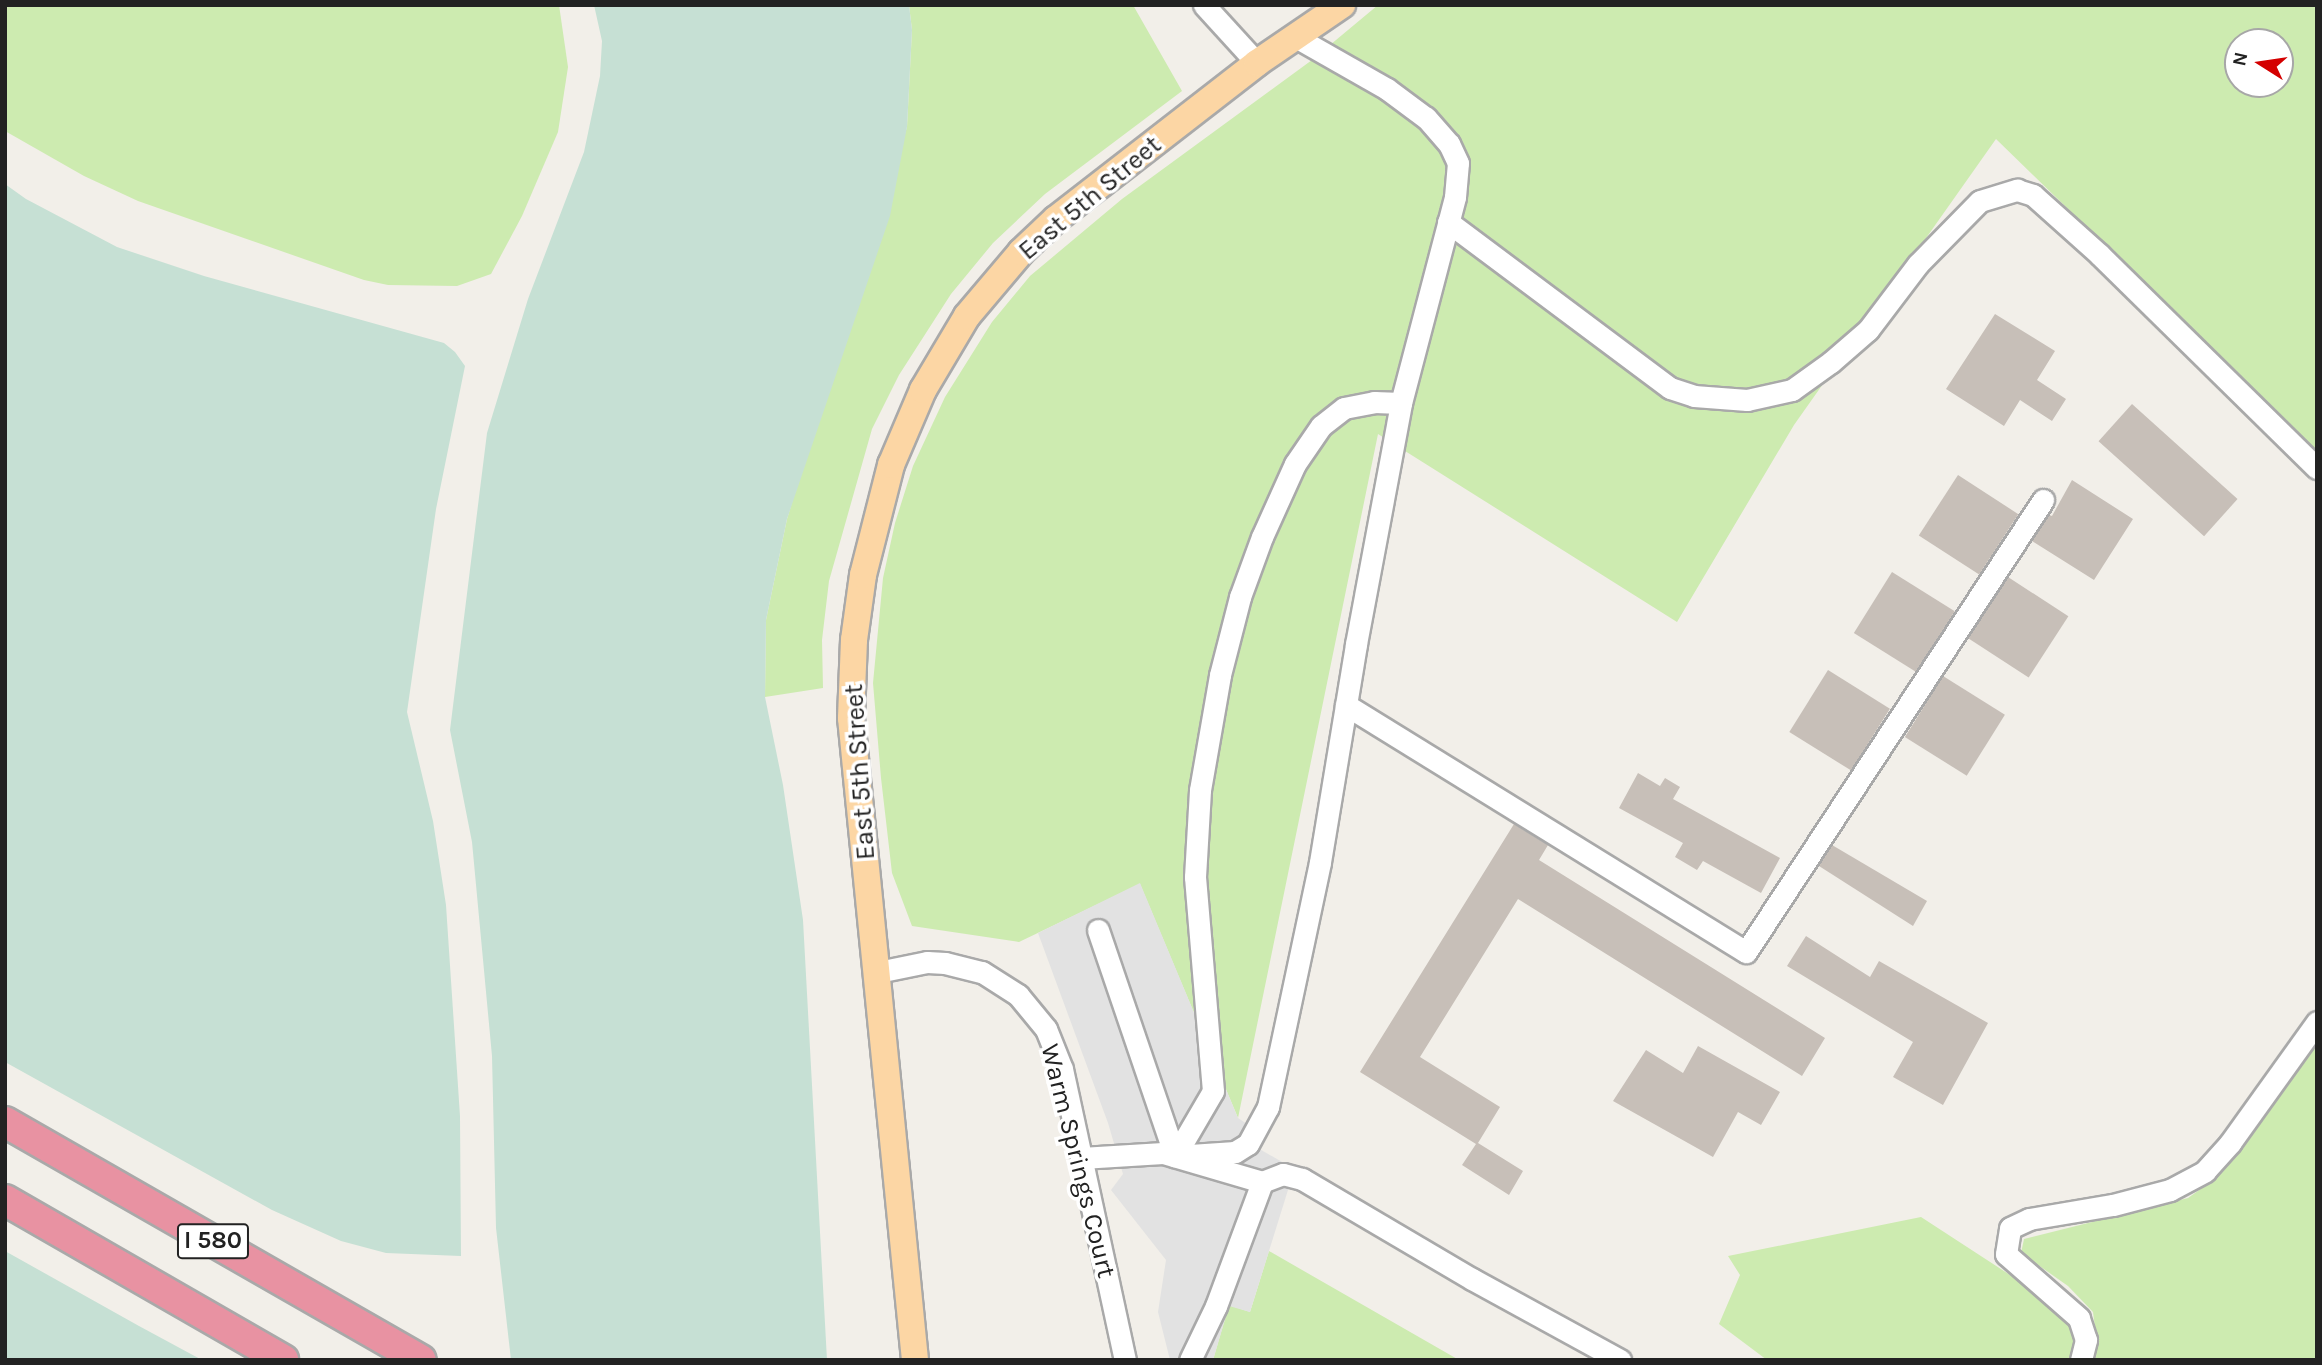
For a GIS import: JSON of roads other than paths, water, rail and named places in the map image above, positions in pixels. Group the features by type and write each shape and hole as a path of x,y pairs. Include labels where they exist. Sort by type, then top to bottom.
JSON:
{"highway":[{"name":"I 580","path":"5,1122 421,1360"},
{"name":"I 580","path":"5,1200 283,1360"}],"main road":[{"name":"East 5th Street","path":"915,1360 851,718 854,640 863,575 876,515 905,426 967,316 1021,252 1056,219 1258,64 1342,5"}],"street":[{"path":"1204,5 1258,64"},
{"path":"1175,1156 1235,1152 1248,1144 1268,1107 1320,862 1401,404 1448,222 1458,163 1436,128 1387,89 1296,37"},
{"path":"1448,222 1670,388 1693,396 1747,400 1792,390 1831,362 1868,330 1918,264 1980,201 2017,190 2033,195 2100,255 2317,468"},
{"path":"1175,1156 1213,1091 1195,877 1200,790 1220,675 1240,597 1262,537 1295,464 1321,426 1344,408 1374,402 1401,404"},
{"path":"1346,705 1746,952 2043,500"},
{"path":"1098,930 1175,1156"},
{"name":"Warm Springs Court","path":"878,972 927,962 982,972 1018,995 1046,1029 1055,1049 1125,1360"},
{"path":"2081,1360 2086,1340 2079,1318 2059,1296 2006,1254 2011,1228 2029,1219 2113,1205 2170,1190 2204,1171 2230,1143 2317,1022"},
{"path":"1081,1158 1163,1153 1262,1182 1283,1174 1302,1179 1472,1279 1620,1360"},
{"path":"1190,1360 1216,1306 1262,1182"}]}
